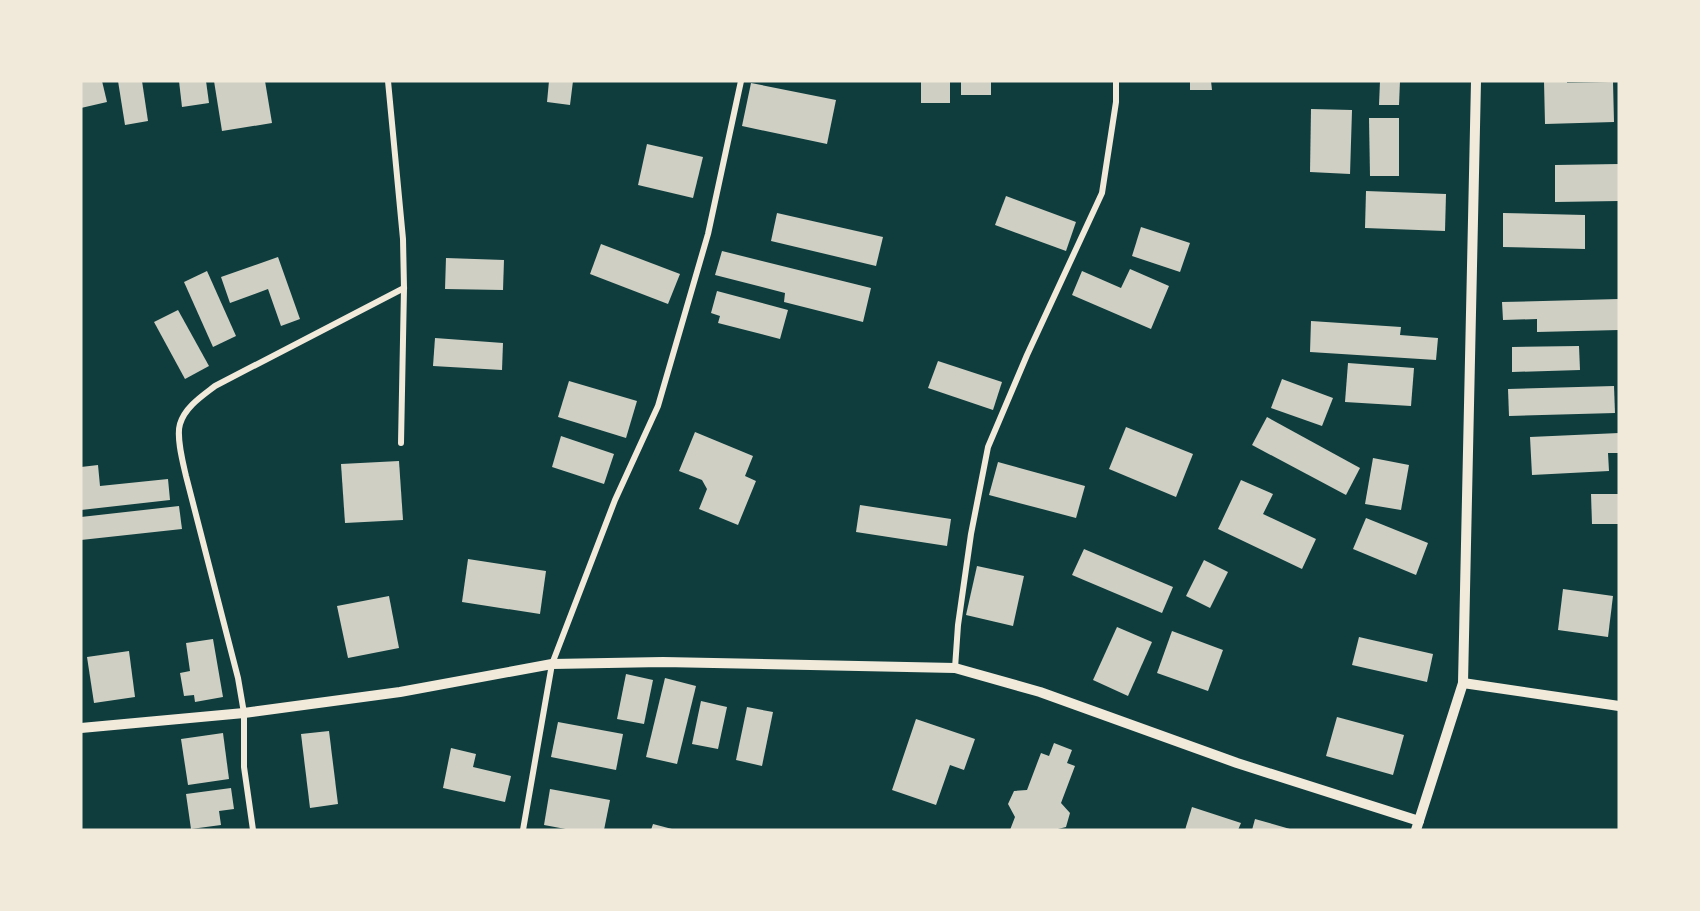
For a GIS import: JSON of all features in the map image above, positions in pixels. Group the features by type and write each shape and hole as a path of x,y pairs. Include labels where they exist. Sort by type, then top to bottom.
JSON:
{"street":[{"path":"388,81 403,239 400,443"},
{"path":"523,830 552,664 615,500 658,406 708,234 741,81"},
{"path":"955,668 958,625 971,534 988,447 1027,355 1102,193 1116,102 1116,81"},
{"path":"81,728 244,713 400,692 552,664 663,662 955,668 1040,692 1417,825 1463,683 1476,81"},
{"path":"253,830 244,766 244,713 238,678 186,476 180,449 180,424 192,405 215,386 404,288"},
{"path":"1463,683 1619,706"}],"building":[{"path":"81,81 102,81 107,102 81,108"},
{"path":"118,81 142,81 148,121 125,125"},
{"path":"179,81 206,81 209,103 182,107"},
{"path":"214,81 265,81 272,123 222,131"},
{"path":"549,81 573,81 570,105 547,102"},
{"path":"921,81 950,81 950,103 921,103"},
{"path":"961,81 991,81 991,95 961,95"},
{"path":"1190,81 1211,81 1212,90 1190,90"},
{"path":"1380,81 1400,81 1399,105 1379,105"},
{"path":"1544,81 1613,82 1614,122 1545,124"},
{"path":"751,83 836,100 827,144 742,126"},
{"path":"1311,109 1352,110 1350,174 1310,172"},
{"path":"1369,118 1399,118 1399,176 1370,176"},
{"path":"647,144 703,157 693,198 638,185"},
{"path":"1619,164 1619,201 1555,202 1555,165"},
{"path":"1366,191 1446,194 1445,231 1365,228"},
{"path":"1006,196 1076,222 1066,251 995,225"},
{"path":"777,213 883,237 876,266 771,241"},
{"path":"1503,213 1585,215 1585,249 1503,247"},
{"path":"1141,227 1190,243 1180,272 1132,256"},
{"path":"601,244 680,274 668,304 590,274"},
{"path":"722,251 871,288 863,322 784,302 785,293 715,275"},
{"path":"278,257 300,319 281,326 268,289 230,303 221,277"},
{"path":"446,258 504,260 503,290 445,289"},
{"path":"1130,269 1169,286 1151,329 1072,295 1082,271 1121,288"},
{"path":"207,271 236,336 213,347 184,282"},
{"path":"717,291 788,310 780,339 718,323 720,316 711,313"},
{"path":"1619,299 1619,330 1537,332 1537,319 1503,320 1502,302"},
{"path":"178,310 209,366 185,379 154,322"},
{"path":"1311,321 1401,327 1400,335 1438,338 1436,360 1310,352"},
{"path":"435,338 503,343 502,370 433,366"},
{"path":"1579,346 1580,370 1512,372 1512,347"},
{"path":"938,361 1002,382 993,410 928,388"},
{"path":"1348,363 1414,368 1411,406 1345,402"},
{"path":"1282,379 1333,398 1322,426 1271,408"},
{"path":"569,381 637,401 626,438 558,417"},
{"path":"1614,386 1615,413 1509,416 1508,389"},
{"path":"1267,417 1360,468 1346,495 1252,445"},
{"path":"1126,427 1193,454 1176,497 1109,469"},
{"path":"695,432 753,456 745,476 756,481 738,525 699,509 707,489 702,480 679,471"},
{"path":"1619,433 1619,453 1608,453 1609,471 1532,475 1530,437"},
{"path":"561,436 614,454 604,484 552,467"},
{"path":"1373,458 1409,465 1401,510 1365,504"},
{"path":"399,461 403,520 345,523 341,464"},
{"path":"998,462 1085,486 1076,518 989,495"},
{"path":"98,465 100,486 168,479 170,500 81,510 81,467"},
{"path":"1241,480 1273,494 1263,514 1316,539 1302,569 1218,529"},
{"path":"1591,494 1619,494 1619,524 1592,524"},
{"path":"860,505 951,519 947,546 856,532"},
{"path":"179,506 182,529 81,540 81,517"},
{"path":"1366,518 1428,543 1416,575 1353,549"},
{"path":"1084,549 1173,587 1162,613 1072,575"},
{"path":"468,559 546,571 540,614 462,602"},
{"path":"1204,560 1228,572 1210,608 1186,596"},
{"path":"977,566 1024,576 1013,626 966,615"},
{"path":"1563,589 1613,596 1608,637 1558,630"},
{"path":"389,596 399,648 348,658 337,606"},
{"path":"1117,627 1152,642 1128,696 1093,680"},
{"path":"1172,631 1223,650 1208,691 1157,673"},
{"path":"1359,637 1433,654 1427,682 1352,665"},
{"path":"213,639 223,697 195,702 194,695 184,696 180,673 190,671 186,643"},
{"path":"129,651 135,697 94,703 87,657"},
{"path":"626,674 653,680 644,724 617,719"},
{"path":"665,678 696,686 677,764 646,757"},
{"path":"701,701 727,707 718,749 692,744"},
{"path":"747,707 773,712 762,766 736,760"},
{"path":"1337,717 1404,735 1393,775 1326,756"},
{"path":"916,719 975,739 964,770 950,765 936,805 892,790"},
{"path":"558,722 623,734 616,770 551,757"},
{"path":"329,731 338,804 310,808 301,734"},
{"path":"223,733 229,779 188,785 181,739"},
{"path":"1054,743 1072,750 1067,763 1075,766 1061,803 1070,813 1066,827 1054,830 1010,830 1015,817 1008,804 1014,791 1027,790 1041,753 1049,756"},
{"path":"451,748 476,754 473,767 511,776 505,802 443,788"},
{"path":"231,788 234,809 219,811 221,825 191,829 186,794"},
{"path":"550,789 610,800 604,830 571,830 544,825"},
{"path":"1192,807 1241,823 1238,830 1185,830"},
{"path":"1255,819 1290,829 1252,830"},
{"path":"653,824 672,829 672,830 651,830"}]}
